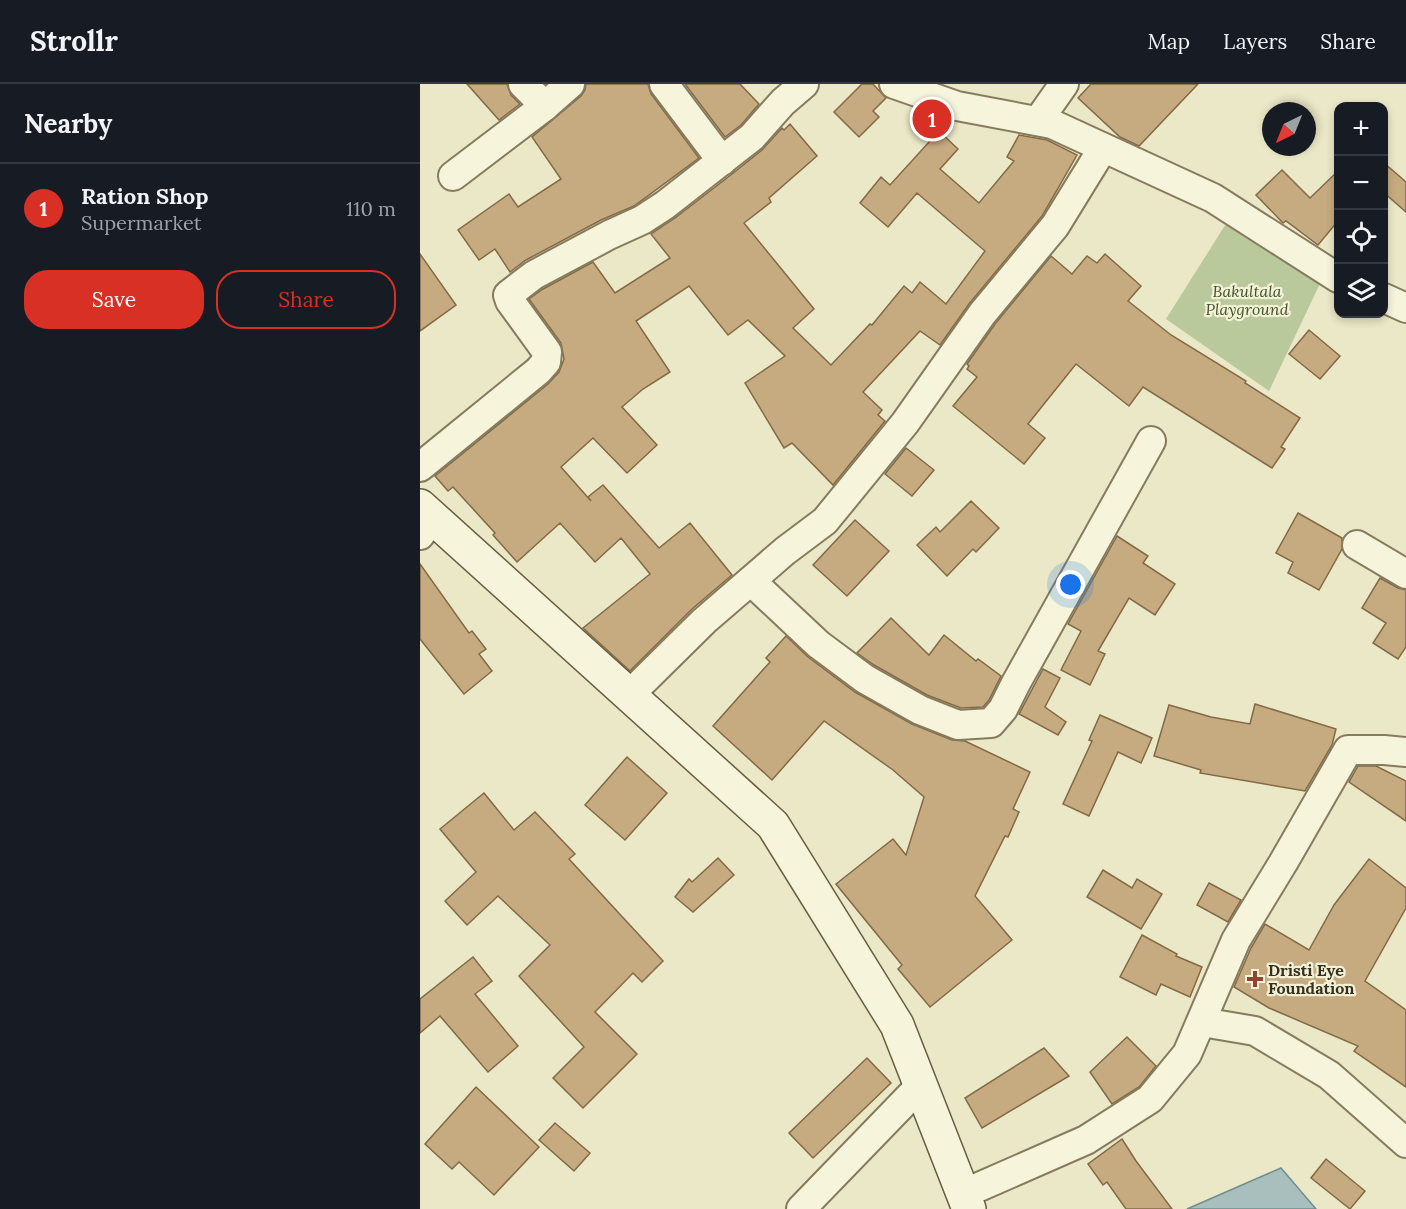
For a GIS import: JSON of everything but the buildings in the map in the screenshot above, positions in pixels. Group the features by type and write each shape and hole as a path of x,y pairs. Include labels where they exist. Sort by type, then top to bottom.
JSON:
{"main road":[{"path":"424,520 629,695 773,825 897,1025 966,1201"}],"street":[{"path":"523,84 544,106"},
{"path":"453,176 570,84"},
{"path":"664,84 722,161"},
{"path":"420,467 546,362 547,352 508,295 534,275 642,220 752,137 783,102 804,84"},
{"path":"894,84 957,106 1052,124 1213,198 1334,275"},
{"path":"1038,121 1064,84"},
{"path":"629,695 704,621 785,551 825,521 905,423 982,314 1055,226 1103,148"},
{"path":"1388,300 1406,308"},
{"path":"751,582 818,644 865,679 920,710 958,725 991,723 1003,709 1151,441"},
{"path":"1357,545 1406,574"},
{"path":"966,1201 1086,1140 1150,1099 1187,1054 1236,940 1348,750 1406,752"},
{"path":"1202,1022 1255,1031 1329,1074 1406,1143"},
{"path":"801,1209 920,1086"}],"green space":[{"name":"Bakultala Playground","path":"1234,211 1326,271 1269,391 1166,319"}],"water":[{"path":"1281,1168 1316,1209 1187,1209"}],"place":[{"name":"Ration Shop","path":"932,119"},
{"name":"Dristi Eye Foundation","path":"1255,979"}]}
